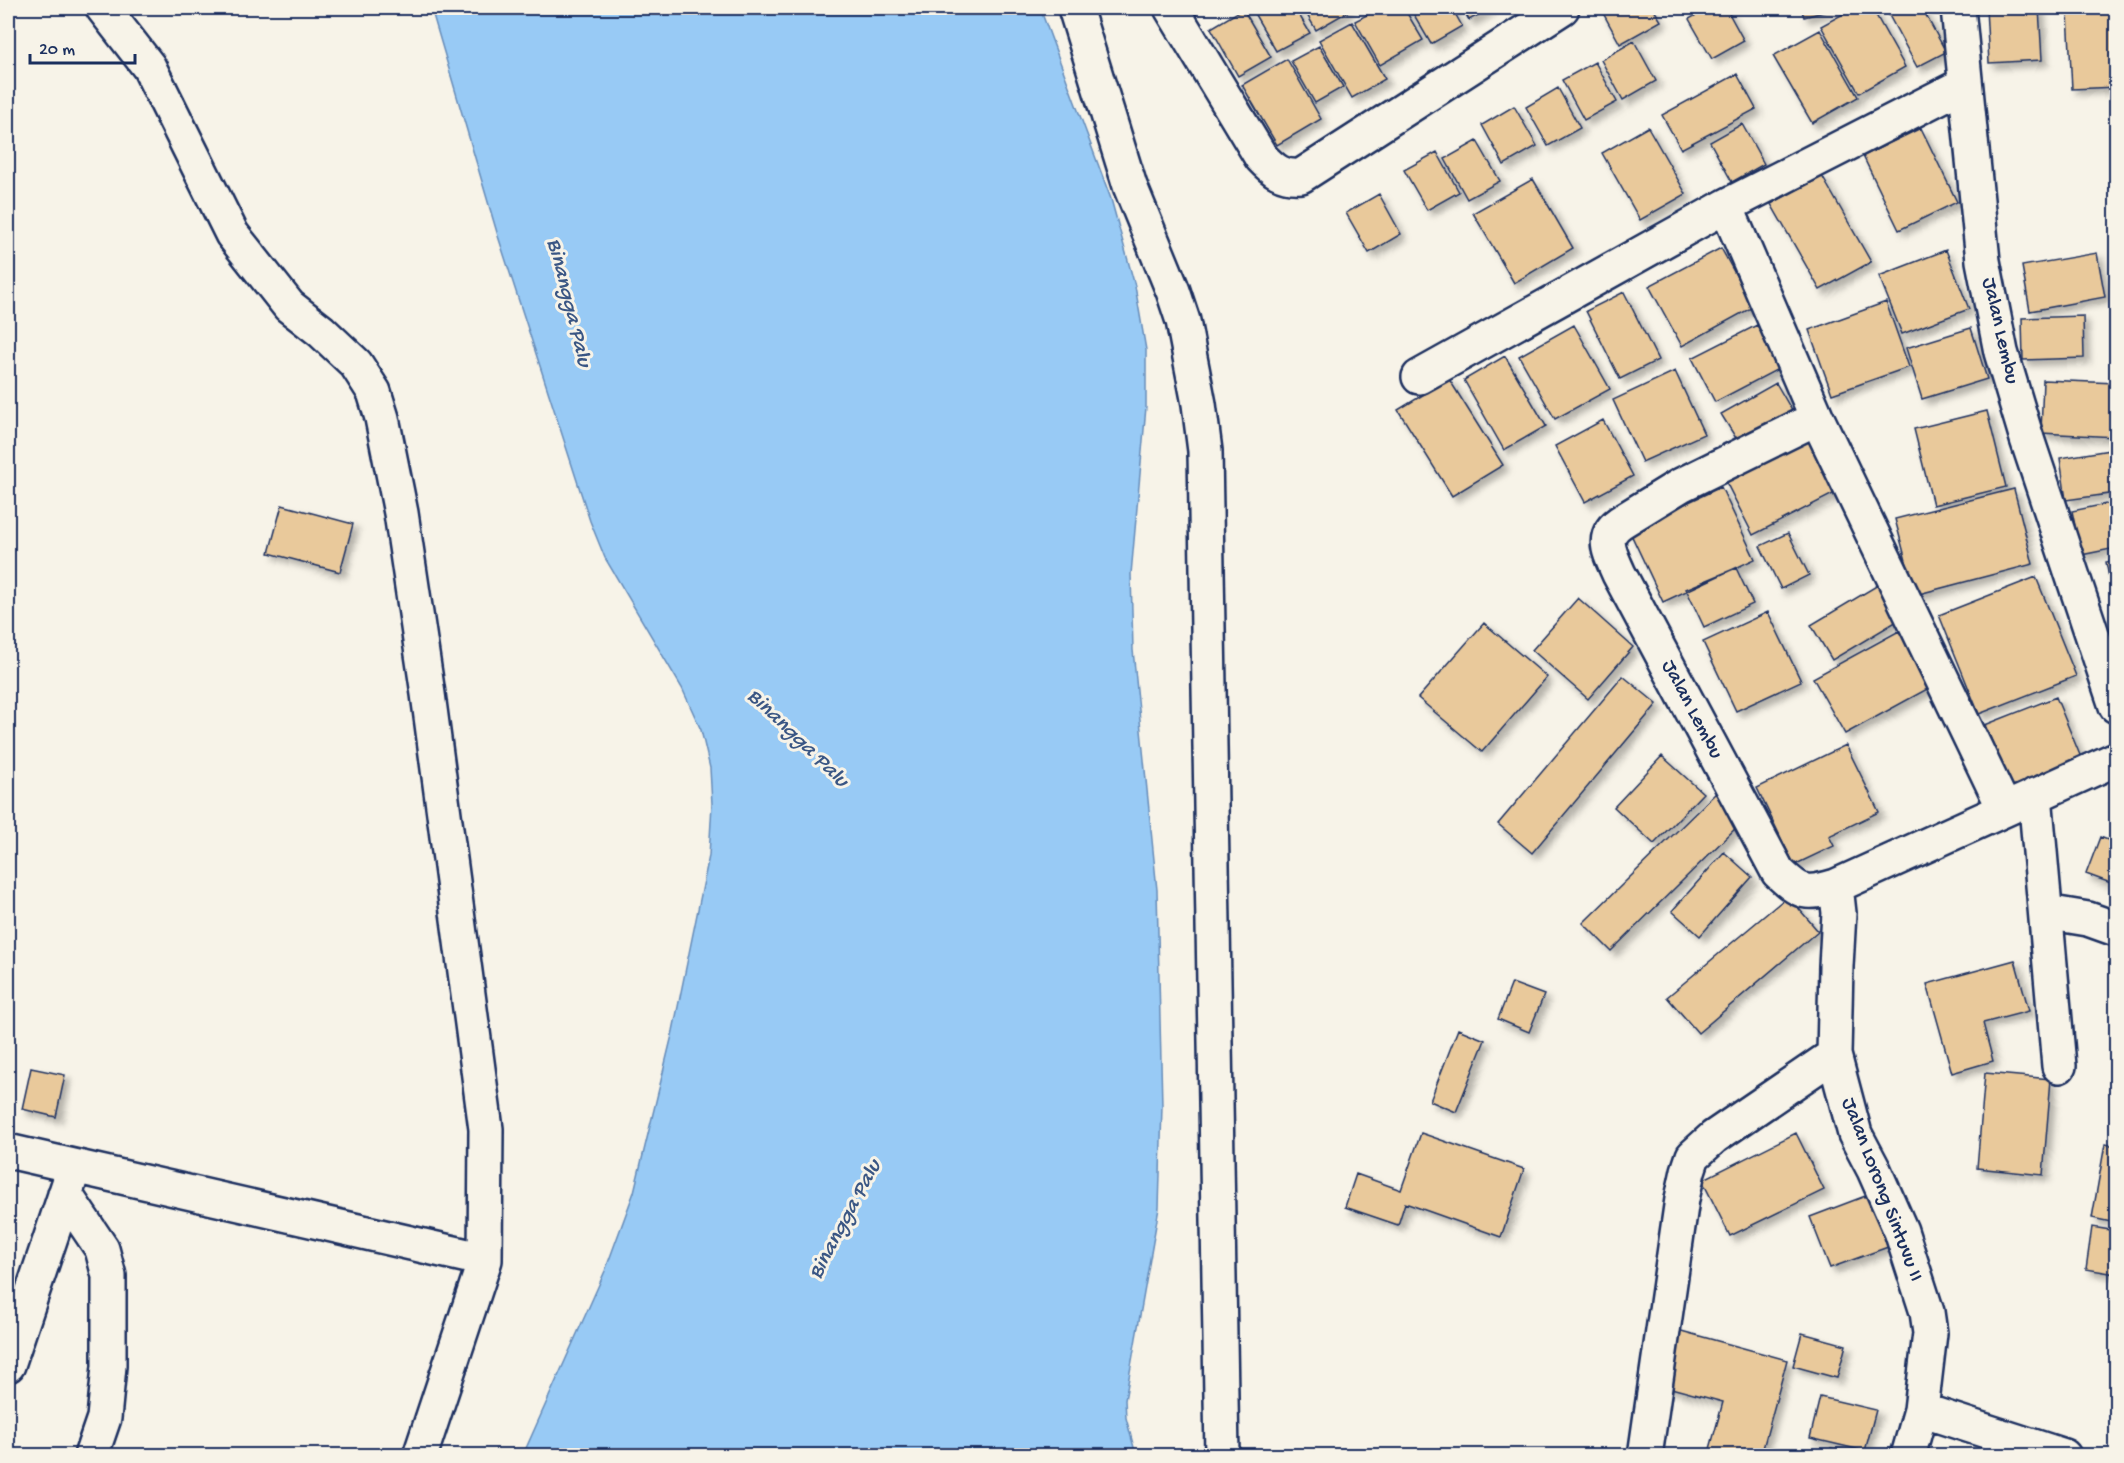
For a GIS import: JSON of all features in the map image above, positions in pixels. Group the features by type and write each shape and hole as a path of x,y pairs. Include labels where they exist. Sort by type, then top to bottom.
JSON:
{"street":[{"path":"103,8 149,67 232,234 289,306 356,364 374,392 382,418 402,513 486,1129 486,1260 420,1455"},
{"path":"1075,8 1130,186 1183,321 1199,404 1205,451 1222,1455"},
{"path":"1180,11 1261,157 1282,175 1292,177 1301,176 1562,8"},
{"name":"Jalan Lembu","path":"1958,8 1983,261 2001,352 2027,439 2116,706"},
{"path":"1419,377 1726,206 1965,84"},
{"path":"1726,206 1817,418 2004,808"},
{"name":"Jalan Lembu","path":"1817,418 1681,485 1614,525 1607,548 1778,872 1795,889 1815,892 1836,886 2116,759"},
{"path":"2035,795 2060,1066"},
{"name":"Jalan Lorong Sintuvu II","path":"1836,886 1839,913 1834,1055 1855,1134 1901,1231 1927,1312 1930,1333 1922,1410 1908,1455"},
{"path":"2046,912 2088,919 2116,929"},
{"path":"1646,1455 1682,1199 1693,1156 1714,1137 1834,1055"},
{"path":"8,1151 70,1180 486,1260"},
{"path":"8,1365 70,1180"},
{"path":"70,1180 102,1249 109,1276 109,1366 104,1418 91,1455"},
{"path":"1922,1410 2064,1455"}],"water":[{"name":"Binangga Palu","path":"431,8 1040,8 1111,199 1135,286 1146,350 1146,407 1131,574 1133,650 1157,890 1162,1106 1159,1208 1125,1400 1126,1418 1136,1455 523,1455 605,1271 634,1192 673,1031 709,856 712,804 710,768 701,730 682,688 605,558 590,521 498,236"}],"building":[{"path":"1251,8 1295,8 1310,33 1276,51"},
{"path":"1303,8 1347,8 1349,11 1316,30"},
{"path":"1380,8 1404,8 1423,40 1380,65 1355,21"},
{"path":"1410,8 1452,8 1462,26 1431,44"},
{"path":"1462,8 1491,8 1469,20"},
{"path":"1609,8 1653,8 1661,21 1620,44 1602,11"},
{"path":"1709,8 1726,8 1744,41 1712,59 1689,19"},
{"path":"1801,8 1839,8 1804,17"},
{"path":"1854,8 1872,8 1905,67 1859,93 1821,26"},
{"path":"1885,8 1922,8 1946,52 1917,67"},
{"path":"1986,8 2039,8 2042,60 1989,63"},
{"path":"1243,9 1271,57 1238,76 1211,28"},
{"path":"2116,11 2116,87 2072,89 2068,13"},
{"path":"1352,22 1385,79 1352,98 1319,40"},
{"path":"1820,30 1858,97 1812,123 1773,56"},
{"path":"1634,41 1656,81 1623,100 1601,60"},
{"path":"1319,46 1343,87 1315,103 1291,61"},
{"path":"1287,59 1321,119 1277,145 1242,85"},
{"path":"1595,62 1617,102 1584,120 1562,80"},
{"path":"1737,74 1756,109 1681,149 1662,115"},
{"path":"1558,88 1580,128 1548,146 1526,107"},
{"path":"1514,106 1537,146 1504,165 1482,125"},
{"path":"1742,124 1764,164 1732,182 1710,142"},
{"path":"1648,127 1686,194 1640,220 1602,153"},
{"path":"1921,128 1957,202 1899,230 1863,156"},
{"path":"1477,141 1500,181 1467,199 1445,159"},
{"path":"1437,152 1459,192 1427,210 1404,170"},
{"path":"1822,176 1871,262 1820,290 1771,204"},
{"path":"1533,179 1573,248 1514,283 1473,213"},
{"path":"1379,194 1401,234 1369,253 1346,213"},
{"path":"1721,248 1753,307 1682,346 1649,286"},
{"path":"1946,250 1969,309 1902,334 1879,276"},
{"path":"2097,253 2105,297 2030,311 2022,266"},
{"path":"1624,292 1658,360 1620,379 1586,311"},
{"path":"1886,302 1909,367 1832,394 1809,330"},
{"path":"2083,316 2084,358 2023,360 2022,318"},
{"path":"1574,325 1610,389 1555,419 1519,356"},
{"path":"1757,325 1780,368 1715,402 1692,358"},
{"path":"1971,328 1987,379 1922,399 1906,348"},
{"path":"1505,356 1546,426 1504,450 1464,380"},
{"path":"1675,371 1704,434 1642,462 1613,400"},
{"path":"1449,379 1503,465 1452,496 1398,410"},
{"path":"2043,380 2116,383 2116,437 2041,433"},
{"path":"1776,383 1795,416 1742,448 1721,414"},
{"path":"1987,411 2006,487 1933,505 1914,429"},
{"path":"1603,420 1633,476 1585,502 1555,446"},
{"path":"1810,434 1839,491 1753,535 1724,478"},
{"path":"2116,449 2116,493 2066,500 2060,458"},
{"path":"1721,487 1755,559 1663,602 1629,530"},
{"path":"2014,489 2033,564 1915,595 1895,519"},
{"path":"2116,502 2116,548 2081,555 2072,511"},
{"path":"282,505 353,524 340,572 269,553"},
{"path":"1788,533 1809,575 1781,589 1760,546"},
{"path":"2116,560 2116,613 2106,562"},
{"path":"1736,568 1753,604 1704,627 1686,589"},
{"path":"2036,577 2076,676 1979,714 1939,615"},
{"path":"1878,585 1899,620 1832,660 1811,625"},
{"path":"1578,598 1633,647 1588,699 1532,650"},
{"path":"1768,612 1801,681 1736,711 1703,642"},
{"path":"1484,623 1547,677 1482,752 1418,698"},
{"path":"1899,631 1931,687 1845,734 1813,678"},
{"path":"1623,676 1657,704 1532,853 1498,824"},
{"path":"2056,697 2082,760 2012,789 1985,725"},
{"path":"1846,745 1879,812 1829,836 1834,846 1794,865 1757,788"},
{"path":"1662,756 1703,793 1654,844 1614,807"},
{"path":"1719,790 1746,818 1611,951 1583,923"},
{"path":"2100,837 2116,843 2116,885 2086,874"},
{"path":"1724,852 1752,877 1700,936 1672,911"},
{"path":"1788,896 1818,931 1698,1033 1667,997"},
{"path":"2015,960 2029,1011 1983,1023 1993,1061 1952,1073 1927,984"},
{"path":"1512,983 1544,995 1529,1032 1498,1019"},
{"path":"1458,1029 1485,1040 1456,1112 1430,1101"},
{"path":"31,1068 65,1075 56,1117 22,1109"},
{"path":"1985,1073 2051,1079 2043,1175 1977,1168"},
{"path":"1421,1133 1524,1169 1501,1237 1405,1203 1398,1225 1345,1207 1356,1174 1401,1190"},
{"path":"1796,1133 1824,1190 1730,1236 1702,1180"},
{"path":"2105,1144 2116,1146 2116,1223 2092,1218"},
{"path":"1868,1195 1888,1247 1830,1268 1810,1217"},
{"path":"2092,1227 2116,1231 2116,1274 2086,1269"},
{"path":"1674,1329 1787,1360 1761,1456 1708,1456 1723,1402 1660,1385"},
{"path":"1802,1333 1846,1345 1837,1378 1793,1366"},
{"path":"1820,1397 1876,1410 1865,1451 1810,1438"},
{"path":"1831,1448 1863,1456 1829,1456"}]}
